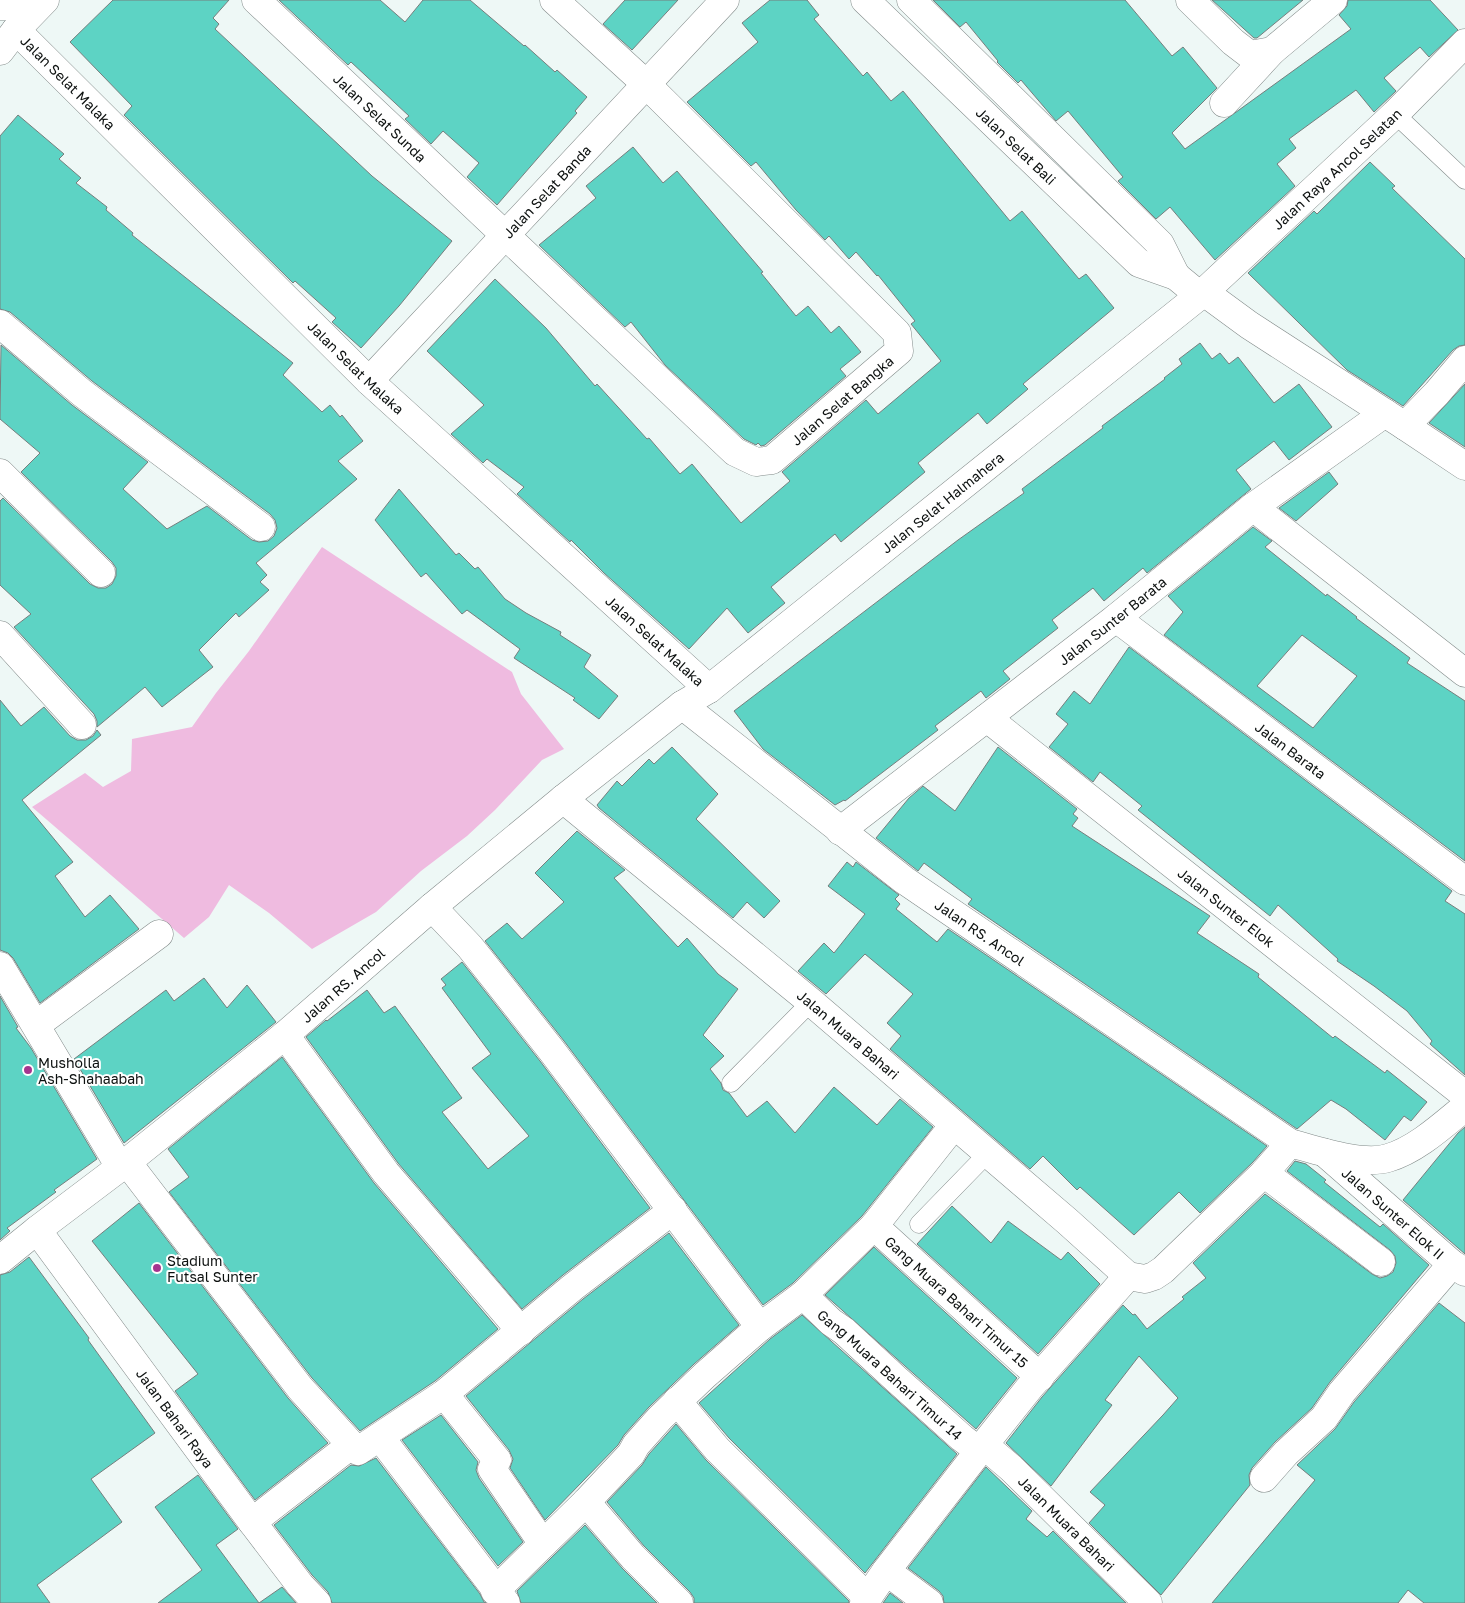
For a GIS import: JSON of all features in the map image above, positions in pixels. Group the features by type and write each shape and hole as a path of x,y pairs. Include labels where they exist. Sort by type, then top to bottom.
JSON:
{"street":[{"path":"0,6 10,6 18,0"},
{"path":"0,51 16,30 44,0"},
{"name":"Jalan Selat Sunda","path":"256,0 504,236"},
{"path":"554,0 646,84"},
{"name":"Jalan Selat Banda","path":"369,381 724,0"},
{"name":"Jalan Selat Bali","path":"865,0 1139,263 1176,276"},
{"name":"Jalan Selat Bali","path":"911,0 1160,244 1176,276 1197,296"},
{"path":"1190,0 1250,55 1272,52"},
{"path":"1224,103 1272,52 1333,0"},
{"name":"Jalan Selat Malaka","path":"16,30 369,381 695,697"},
{"name":"Jalan Raya Ancol Selatan","path":"1197,296 1395,114 1465,43"},
{"name":"Jalan Selat Bangka","path":"504,236 735,452 756,462 772,460 899,351 897,333 646,84"},
{"path":"1197,296 1249,325 1465,466"},
{"name":"Jalan Selat Halmahera","path":"695,697 1197,296"},
{"path":"2,329 82,393 260,527"},
{"name":"Jalan Sunter Barata","path":"840,831 1116,618 1254,508 1437,393 1465,360"},
{"path":"0,473 101,573"},
{"path":"1254,508 1465,673"},
{"name":"Jalan Barata","path":"1116,618 1465,882"},
{"path":"0,635 82,725"},
{"name":"Jalan RS. Ancol","path":"0,1260 124,1165 284,1035 432,906 563,799 695,697 840,831 904,880 1290,1143"},
{"name":"Jalan Sunter Elok","path":"987,718 1465,1095"},
{"name":"Jalan Muara Bahari","path":"563,799 811,1002 988,1153 1128,1276"},
{"path":"432,906 476,954 552,1050 760,1327"},
{"path":"36,1025 159,934"},
{"path":"0,966 124,1165 300,1388 358,1451 444,1394 573,1287 673,1210"},
{"path":"284,1035 386,1172 521,1331"},
{"path":"678,1402 717,1448 866,1600 886,1571 981,1448 1128,1276 1145,1279 1163,1270 1264,1173 1290,1143 1325,1153 1373,1160 1388,1158 1404,1151 1431,1134 1465,1107"},
{"path":"380,1436 501,1597 543,1544 631,1454 636,1444 648,1431 705,1375 760,1327 803,1295 874,1226 954,1125"},
{"name":"Jalan Sunter Elok II","path":"1325,1153 1458,1268"},
{"path":"1264,1173 1381,1262"},
{"name":"Gang Muara Bahari Timur 15","path":"874,1226 1040,1377"},
{"name":"Jalan Bahari Raya","path":"38,1230 252,1522 300,1585 317,1603"},
{"path":"1264,1478 1286,1453 1324,1418 1342,1392 1458,1268"},
{"name":"Gang Muara Bahari Timur 14","path":"803,1295 962,1438 981,1448"},
{"path":"444,1394 497,1460 492,1469 543,1544"},
{"path":"252,1522 351,1445"},
{"name":"Jalan Muara Bahari","path":"981,1448 1011,1468 1148,1603"},
{"path":"586,1502 633,1557 679,1603"},
{"path":"886,1571 929,1603"}],"lane":[{"path":"1395,114 1465,180"},
{"path":"732,1083 811,1002"},
{"path":"919,1224 988,1153"}],"shaded area":[{"path":"322,547 512,672 521,694 564,749 542,760 495,810 467,836 421,871 376,912 312,949 269,913 229,885 209,917 184,938 32,807 85,773 103,787 131,771 132,739 192,727 249,651"}],"building":[{"path":"113,0 229,0 213,18 219,24 215,29 372,176 452,241 399,306 361,348 332,322 336,318 295,281 293,283 124,115 132,106 70,42"},
{"path":"279,0 380,0 405,22 423,0 470,0 555,72 557,70 587,97 575,111 577,113 497,205 467,177 479,163 443,131 431,144 405,119 409,116 351,62 348,65"},
{"path":"625,0 678,0 632,50 603,24"},
{"path":"770,0 807,0 819,15 814,19 863,76 867,72 891,101 903,91 1010,221 1022,211 1079,279 1086,274 1114,308 1023,384 1028,389 987,424 978,413 918,463 925,472 841,542 835,534 771,587 785,603 748,633 727,608 689,649 604,573 571,540 570,542 517,494 524,487 487,459 483,463 451,434 484,405 427,351 495,279 546,328 595,386 597,384 647,439 649,438 680,474 692,464 741,523 790,481 782,472 866,400 878,414 941,361 911,324 915,321 878,275 856,252 849,259 829,236 825,240 796,210 756,162 751,166 687,102 758,42 742,23"},
{"path":"933,0 1125,0 1172,56 1183,47 1217,88 1172,133 1185,149 1351,29 1339,15 1347,6 1348,0 1430,0 1458,30 1429,57 1420,47 1384,78 1396,91 1374,112 1356,90 1289,139 1296,148 1277,164 1295,186 1215,260 1170,207 1156,219 1118,181 1123,177 1068,111 1056,121 1021,80 1018,83 997,62 966,22 960,27"},
{"path":"1212,0 1303,0 1257,38 1254,38"},
{"path":"18,115 64,154 59,159 81,178 76,183 107,207 106,210 133,233 132,235 293,363 283,375 322,412 330,405 340,417 342,415 363,441 338,461 357,479 256,563 267,575 260,582 269,590 239,617 236,613 199,650 213,667 162,707 145,687 97,727 94,714 14,627 31,614 0,585 0,501 3,498 90,584 98,588 106,588 112,584 116,576 116,568 112,562 21,472 40,453 0,419 1,345 72,405 148,462 123,489 167,529 207,506 252,540 259,542 268,541 274,536 277,528 275,520 270,514 92,381 10,312 0,309 0,136"},
{"path":"633,147 663,183 677,171 763,272 761,273 796,316 808,306 831,333 839,326 861,352 840,369 846,376 765,445 761,446 758,443 756,445 744,439 665,365 631,322 625,327 539,245 596,198 586,186"},
{"path":"1370,162 1395,186 1392,188 1465,259 1465,345 1453,350 1403,406 1347,370 1248,273 1314,211 1317,214"},
{"path":"1200,343 1212,359 1220,353 1229,364 1238,357 1274,403 1299,384 1332,427 1289,460 1274,441 1236,470 1251,489 1147,573 1143,568 1104,601 1093,588 1052,620 1058,628 1003,671 1010,679 986,698 981,691 935,726 938,730 845,801 835,805 763,749 734,711 958,540 1024,493 1022,489 1165,379 1182,364 1179,359"},
{"path":"1465,384 1465,447 1429,423"},
{"path":"1329,472 1338,484 1296,521 1279,508"},
{"path":"399,489 456,555 459,553 475,569 478,567 505,599 561,632 560,635 591,655 584,667 618,696 599,719 573,700 575,698 514,658 520,649 467,610 462,614 426,573 421,577 375,520"},
{"path":"1253,527 1272,541 1265,547 1326,596 1327,594 1410,658 1407,663 1465,701 1465,861 1164,635 1183,612 1168,596","holes":["1302,635 1357,676 1313,728 1257,686"]},
{"path":"1129,647 1452,891 1445,901 1465,914 1465,1075 1430,1044 1432,1041 1407,1011 1337,961 1338,959 1278,905 1270,916 1138,810 1142,806 1100,772 1093,782 1049,747 1068,724 1056,714 1074,691 1090,704"},
{"path":"0,700 21,726 44,707 70,736 77,740 86,740 93,736 97,730 101,735 22,800 73,862 55,876 85,917 110,895 139,929 40,1003 13,958 8,953 0,950"},
{"path":"672,747 718,794 696,819 780,901 764,918 747,902 733,918 597,805 617,781 622,786 649,759 654,764"},
{"path":"998,747 1077,809 1073,814 1078,818 1072,826 1210,916 1197,933 1259,974 1258,977 1333,1038 1335,1036 1385,1073 1387,1070 1427,1102 1411,1121 1404,1116 1385,1140 1346,1109 1331,1100 1297,1129 968,904 972,899 924,863 918,871 876,838 909,798 923,786 955,811"},
{"path":"577,831 625,870 614,878 678,947 687,938 718,974 738,989 703,1035 724,1056 710,1069 721,1083 723,1090 729,1093 747,1117 767,1101 795,1133 834,1087 877,1125 900,1099 933,1127 862,1216 793,1283 763,1305 564,1041 485,941 507,923 522,939 564,902 535,873"},
{"path":"847,862 853,867 856,862 899,895 895,899 900,904 896,909 937,942 948,929 1267,1146 1200,1213 1179,1192 1134,1235 1080,1187 1077,1190 1043,1156 1030,1169 890,1049 901,1036 887,1023 913,994 865,954 826,994 798,971 824,943 834,953 865,914 828,886"},
{"path":"462,962 540,1061 650,1208 522,1309 398,1163 306,1037 367,990 384,1013 395,1006 462,1098 442,1112 488,1169 529,1136 472,1068 491,1054 442,988 446,985 441,979"},
{"path":"204,978 227,1008 247,985 276,1022 124,1143 74,1059 166,990 174,1001"},
{"path":"0,996 18,1027 16,1028 31,1048 97,1159 54,1190 56,1192 7,1228 10,1231 0,1240"},
{"path":"282,1057 374,1183 498,1329 435,1381 360,1431 312,1378 169,1192 189,1177 168,1149"},
{"path":"1465,1127 1465,1254 1403,1200"},
{"path":"1295,1161 1306,1164 1326,1180 1324,1182 1380,1227 1383,1224 1429,1265 1330,1382 1312,1408 1275,1442 1252,1468 1249,1475 1250,1485 1161,1595 1089,1523 1105,1505 1090,1492 1178,1398 1139,1356 1105,1400 1112,1405 1051,1486 1006,1443 1042,1397 1123,1305 1133,1315 1135,1314 1147,1329 1184,1299 1182,1297 1206,1278 1193,1263 1265,1194 1372,1274 1380,1278 1393,1272 1396,1263 1395,1256 1390,1250 1287,1171"},
{"path":"139,1203 288,1398 328,1443 255,1500 175,1391 198,1374 92,1241"},
{"path":"952,1206 991,1243 1008,1221 1061,1260 1068,1252 1100,1284 1038,1354 917,1244"},
{"path":"669,1233 739,1325 649,1407 624,1435 618,1445 545,1520 510,1468 513,1459 509,1450 466,1396 583,1299"},
{"path":"874,1247 1017,1378 976,1429 825,1295"},
{"path":"29,1257 89,1338 88,1340 155,1433 91,1479 122,1522 37,1585 50,1603 0,1603 0,1275 10,1272"},
{"path":"1439,1303 1465,1323 1465,1603 1424,1603 1408,1590 1398,1603 1212,1603 1315,1480 1297,1465 1335,1429 1354,1402"},
{"path":"802,1315 957,1454 865,1573 729,1438 699,1403 770,1339"},
{"path":"441,1415 478,1462 476,1470 479,1478 523,1542 498,1566 402,1440"},
{"path":"676,1424 706,1460 849,1603 694,1603 694,1598 690,1592 644,1546 607,1502 642,1465 649,1454"},
{"path":"376,1458 486,1603 332,1603 328,1592 312,1575 274,1525 351,1465 359,1466"},
{"path":"986,1467 1032,1511 1026,1519 1047,1537 1053,1531 1126,1603 944,1603 943,1596 939,1591 908,1568"},
{"path":"198,1475 238,1529 216,1545 259,1603 158,1603 202,1570 155,1507"},
{"path":"585,1525 622,1568 657,1603 521,1603 517,1591"},
{"path":"282,1587 296,1603 259,1603"},
{"path":"890,1593 903,1603 883,1603"}],"place":[{"name":"Musholla Ash-Shahaabah","path":"28,1070"},
{"name":"Stadium Futsal Sunter","path":"157,1268"}]}
